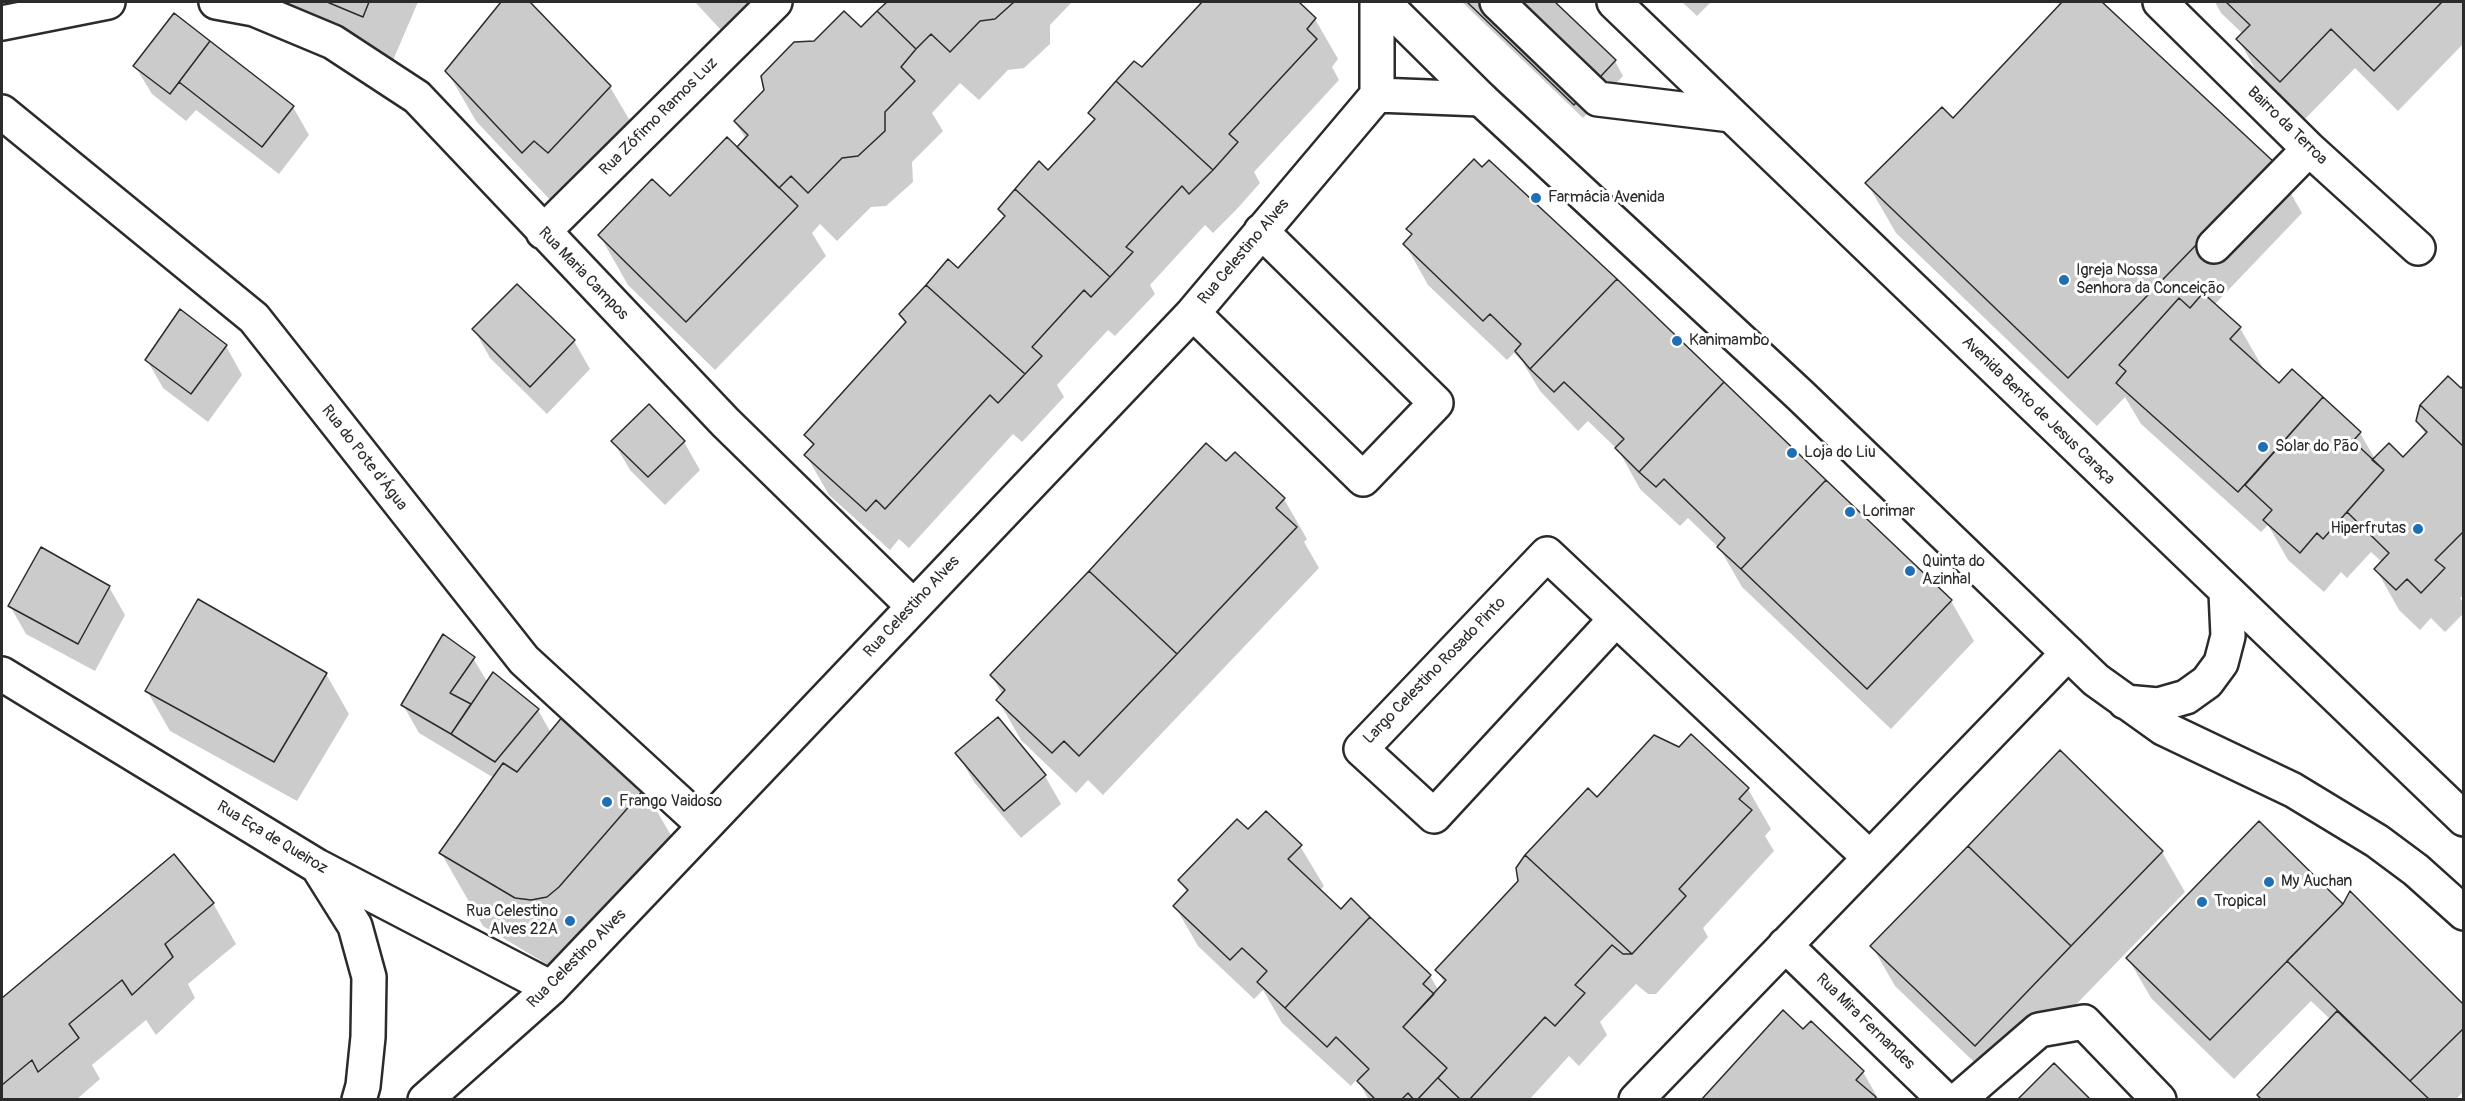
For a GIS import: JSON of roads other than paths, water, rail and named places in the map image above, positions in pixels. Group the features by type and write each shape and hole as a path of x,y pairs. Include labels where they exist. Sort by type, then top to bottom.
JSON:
{"street":[{"path":"2,22 108,2"},
{"name":"Rua Maria Campos","path":"216,2 254,9 333,42 417,97 724,422 913,606"},
{"name":"Rua Zófimo Ramos Luz","path":"543,232 776,2"},
{"path":"1377,2 1377,94 1481,99"},
{"path":"1383,2 1481,99 1792,387 2096,680 2163,728 2293,790 2357,828 2416,870 2463,913"},
{"path":"1497,2 1598,99 1731,114"},
{"name":"Avenida Bento de Jesus Caraça","path":"1614,2 2463,819"},
{"name":"Bairro da Terroa","path":"2160,2 2309,149 2418,248"},
{"name":"Rua Celestino Alves","path":"425,1100 551,988 1193,313 1377,94"},
{"name":"Rua do Pote d'Água","path":"2,112 254,318 524,660 705,826"},
{"path":"2214,246 2309,149"},
{"path":"1193,313 1364,479 1436,403 1261,231"},
{"name":"Largo Celestino Rosado Pinto","path":"1616,619 1434,816 1361,749 1547,554 1870,858"},
{"path":"2126,702 2158,705 2186,698 2207,682 2221,663 2228,636 2226,592"},
{"path":"1636,1100 2068,653"},
{"name":"Rua Eça de Queiroz","path":"2,674 317,866 551,988"},
{"path":"317,866 355,926 369,977 368,1037 363,1086 359,1100"},
{"name":"Rua Mira Fernandes","path":"1785,945 1945,1100"},
{"path":"1958,1100 2039,1030 2084,1022 2159,1100"}],"place":[{"name":"Farmácia Avenida","path":"1536,198"},
{"name":"Igreja Nossa Senhora da Conceição","path":"2064,280"},
{"name":"Kanimambo","path":"1677,341"},
{"name":"Solar do Pão","path":"2263,447"},
{"name":"Loja do Liu","path":"1792,453"},
{"name":"Lorimar","path":"1850,512"},
{"name":"Hiperfrutas","path":"2418,529"},
{"name":"Quinta do Azinhal","path":"1910,571"},
{"name":"Frango Vaidoso","path":"607,802"},
{"name":"My Auchan","path":"2269,882"},
{"name":"Tropical","path":"2202,902"},
{"name":"Rua Celestino Alves 22A","path":"570,921"}]}
